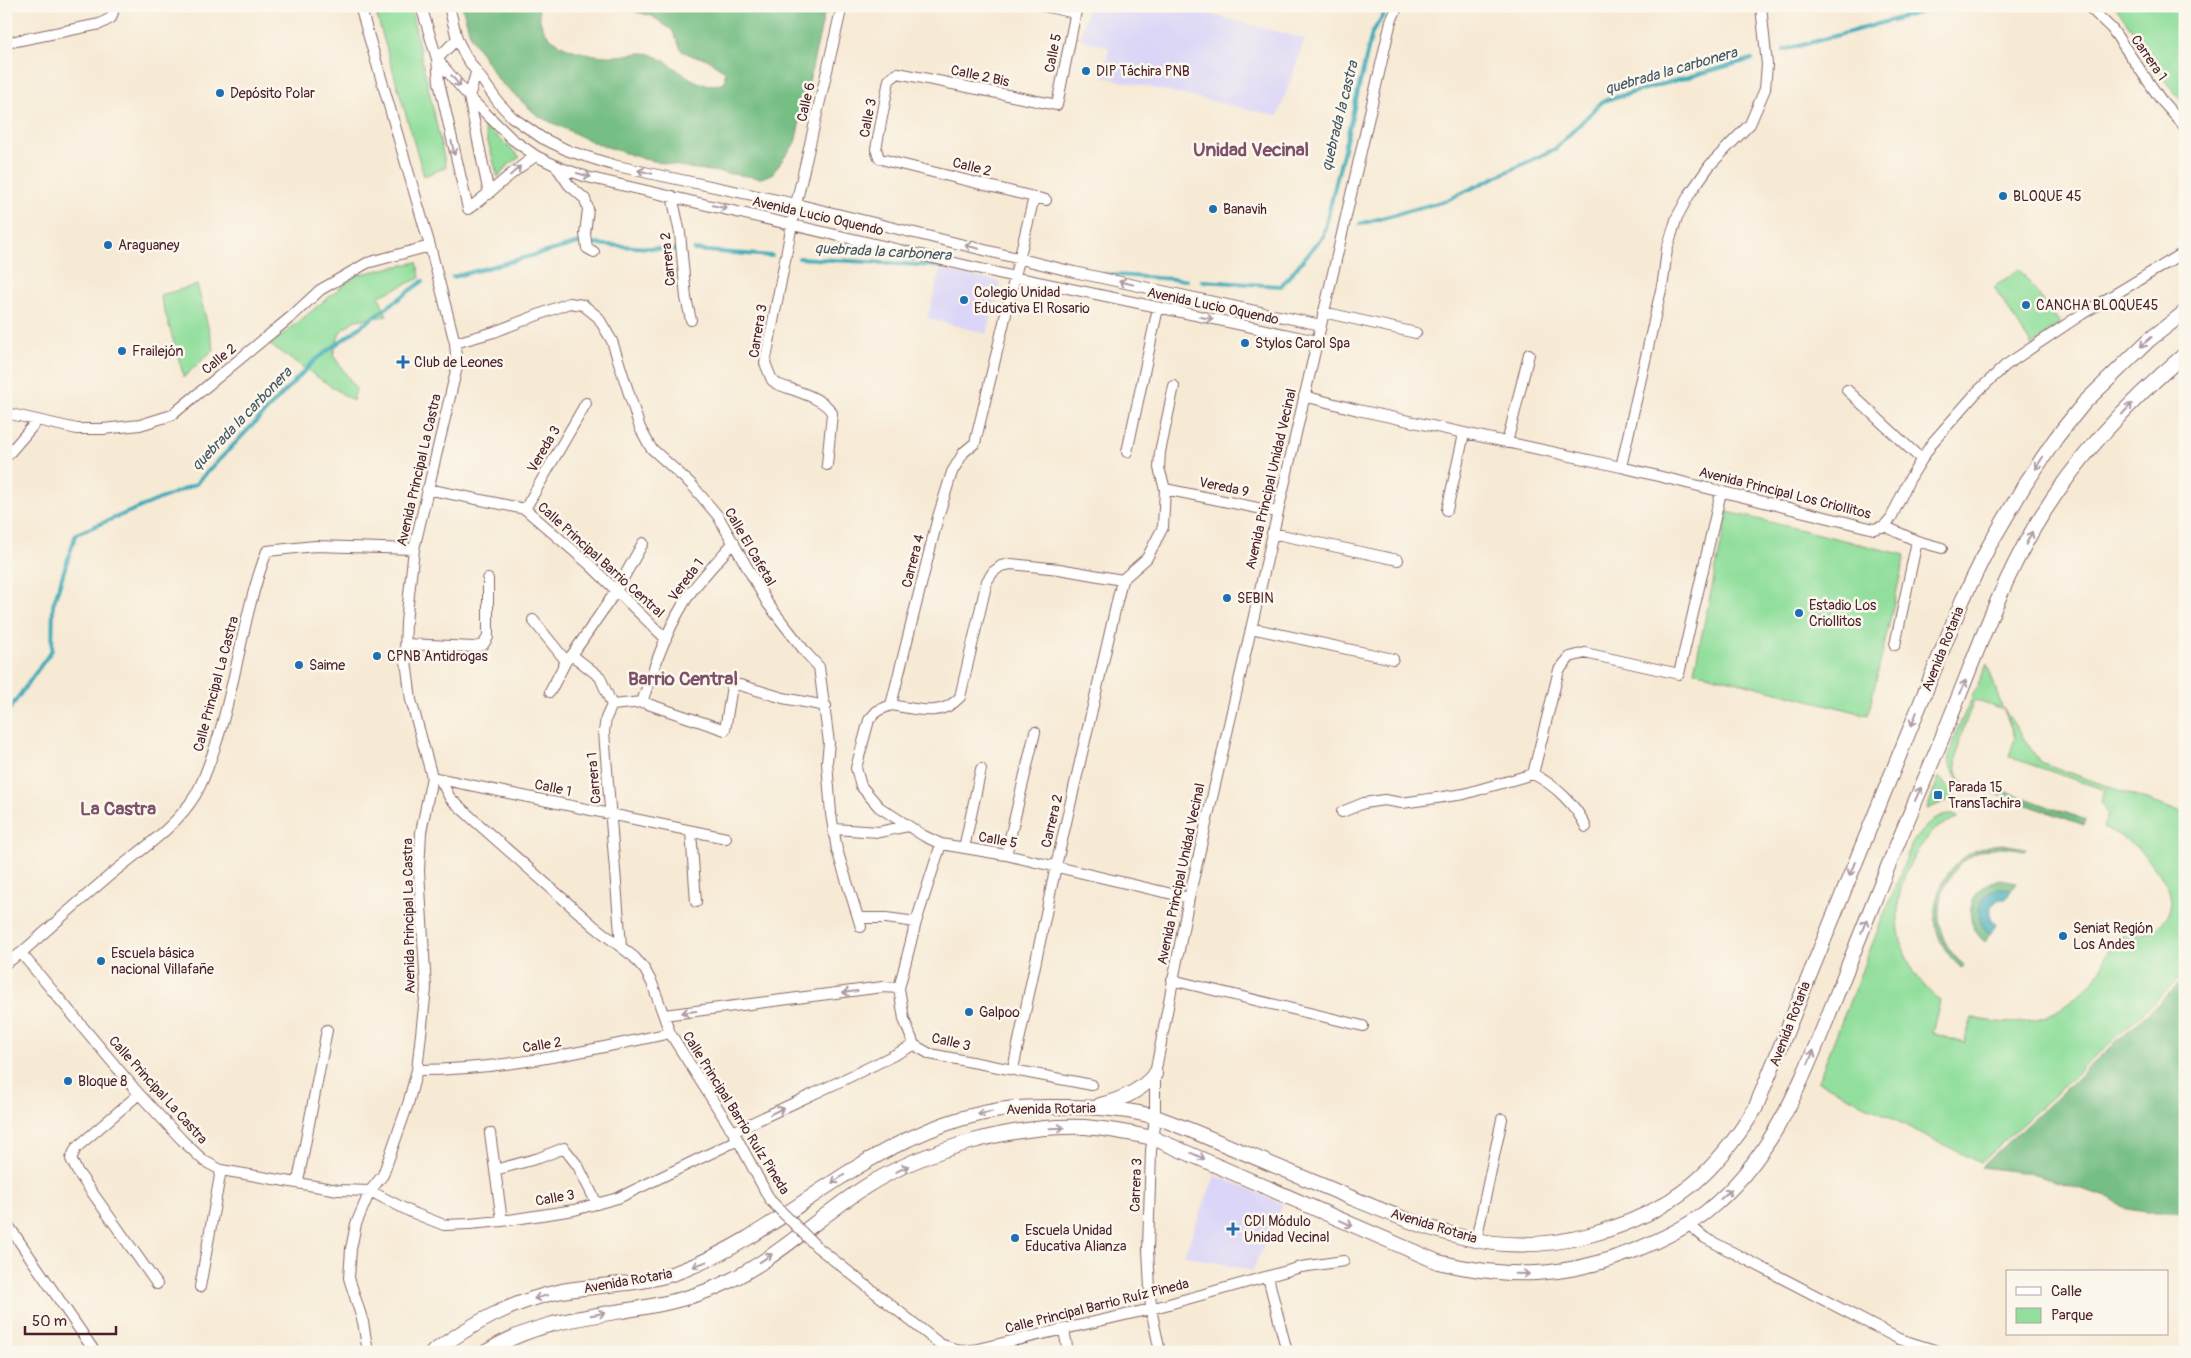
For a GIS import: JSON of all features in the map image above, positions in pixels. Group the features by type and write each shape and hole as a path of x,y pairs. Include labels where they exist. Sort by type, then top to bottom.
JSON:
{"main road":[{"name":"Avenida Rotaria","path":"433,1352 465,1329 492,1314 522,1302 562,1292 668,1275 714,1258 765,1228 848,1172 905,1140 978,1114 1022,1107 1090,1107 1155,1117 1402,1219 1476,1240 1513,1243 1545,1242 1588,1237 1642,1216 1693,1184 1739,1135 1755,1109 1959,608 1989,546 2020,494 2056,438 2084,403 2149,340 2185,312"},
{"name":"Avenida Rotaria","path":"486,1352 540,1326 589,1315 656,1306 722,1285 766,1259 866,1187 922,1159 977,1140 1026,1130 1074,1127 1111,1129 1153,1138 1438,1262 1473,1270 1519,1274 1556,1273 1589,1266 1655,1242 1688,1224 1705,1213 1734,1187 1768,1142 1798,1091 1898,838 1938,748 1984,636 2034,528 2066,479 2090,450 2154,380 2185,354"},
{"path":"1090,1107 1123,1098 1142,1087 1155,1074"}],"street":[{"path":"6,43 100,24 111,18 115,6"},
{"name":"Avenida Principal La Castra","path":"360,6 430,246 455,343 457,367 414,549 405,653 411,700 436,778 421,832 419,871 426,989 417,1070 408,1104 383,1175 370,1191 356,1224 351,1249 349,1278 363,1322 368,1352"},
{"name":"Avenida Lucio Oquendo","path":"421,6 437,59 469,97 512,139 536,156 556,166 587,177 1015,277 1317,342"},
{"name":"Avenida Lucio Oquendo","path":"449,6 457,39 476,73 498,102 512,116 542,138 569,151 613,165 796,204 1020,259 1320,325"},
{"name":"Calle 6","path":"796,204 842,6"},
{"path":"1044,6 1076,10"},
{"name":"Avenida Principal Unidad Vecinal","path":"1153,1138 1155,1074 1189,898 1391,21 1398,6"},
{"path":"1621,467 1662,281 1667,249 1678,217 1689,195 1710,166 1750,124 1765,89 1767,65 1760,6"},
{"name":"Carrera 1","path":"2088,6 2112,29 2161,100 2185,127"},
{"name":"Calle 5","path":"1057,106 1076,10"},
{"path":"457,39 437,59 439,82 468,208 489,194 520,166 536,156"},
{"path":"476,73 469,97 489,194"},
{"name":"Calle 2 Bis","path":"898,73 1057,106"},
{"name":"Calle 3","path":"892,162 879,158 876,149 889,80 898,73"},
{"name":"Calle 2","path":"892,162 1046,200"},
{"path":"556,166 569,185 586,199 588,209 585,234 587,248 594,252"},
{"name":"Carrera 2","path":"672,196 680,234 686,298 691,320"},
{"path":"1015,277 1034,197"},
{"path":"792,224 796,204"},
{"name":"Carrera 3","path":"792,224 765,363 772,380 777,384 823,402 830,408 832,413 828,465"},
{"name":"Calle 2","path":"6,414 77,429 103,429 140,425 172,415 292,316 320,290 367,264 430,246"},
{"name":"Avenida Principal Los Criollitos","path":"1304,396 1464,434 1621,467 1874,529 1884,526 1898,505 1908,480 1932,443 1977,392 2006,365 2082,314 2185,252"},
{"name":"Carrera 4","path":"891,705 938,518 952,472 964,452 974,443 1015,277"},
{"name":"Calle El Cafetal","path":"455,343 494,332 569,303 583,305 598,317 612,342 640,428 651,448 701,495 718,516 768,604 819,667 826,706 829,743 827,762 828,782 837,850 860,922 886,918 916,922"},
{"path":"1127,452 1158,308"},
{"path":"1323,312 1416,333"},
{"path":"1507,443 1529,354"},
{"path":"908,826 879,806 861,786 856,768 869,720 876,712 891,705 925,710 942,710 952,705 960,697 987,581 1001,566 1021,565 1059,569 1122,580 1147,558 1163,527 1165,489 1159,468 1160,452 1174,386"},
{"path":"1847,390 1921,459"},
{"name":"Vereda 3","path":"525,509 586,403"},
{"path":"6,457 37,421"},
{"path":"1447,510 1464,434"},
{"name":"Calle Principal Barrio Central","path":"427,489 525,509 561,539 666,639"},
{"name":"Vereda 9","path":"1165,489 1277,512"},
{"path":"1533,774 1559,670 1570,658 1585,653 1679,674 1721,492"},
{"path":"1884,526 1917,541 1942,548"},
{"path":"1272,533 1398,560"},
{"path":"1895,645 1917,541"},
{"name":"Vereda 1","path":"666,639 692,592 734,542"},
{"path":"550,692 569,658 616,591 643,543"},
{"name":"Calle Principal La Castra","path":"6,964 108,877 148,846 181,814 196,794 205,776 223,721 257,581 267,551 315,546 414,549"},
{"path":"406,644 474,647 483,645 488,637 488,579"},
{"name":"Carrera 2","path":"1013,1068 1056,866 1122,580"},
{"path":"533,620 569,658 600,677 612,705 642,702 725,730 732,686 740,685 783,698 826,706"},
{"path":"1251,628 1393,659"},
{"path":"642,702 666,639"},
{"name":"Carrera 1","path":"612,705 606,718 604,732 621,946"},
{"path":"1006,855 1035,732"},
{"path":"964,848 981,769"},
{"path":"1342,812 1364,802 1384,800 1402,803 1464,794 1533,774 1545,780 1570,802 1586,827"},
{"name":"Calle 1","path":"436,778 726,838"},
{"name":"Calle Principal Barrio Ruíz Pineda","path":"436,778 450,798 595,928 621,946 645,970 652,983 670,1033 735,1136 770,1200 816,1246 940,1348 959,1351 973,1350 1064,1330 1151,1309 1309,1265 1340,1260"},
{"path":"834,829 879,832 908,826"},
{"name":"Calle 5","path":"908,826 941,844 1006,855 1189,898"},
{"path":"691,830 696,902"},
{"path":"914,1045 904,1019 898,988 916,922 941,844"},
{"name":"Calle Principal La Castra","path":"21,953 139,1094 204,1161 221,1170 338,1190 370,1191"},
{"path":"1172,980 1364,1026"},
{"path":"664,1015 883,988 898,988"},
{"path":"298,1182 327,1030"},
{"name":"Calle 2","path":"417,1070 479,1067 525,1062 574,1054 670,1033"},
{"name":"Calle 3","path":"370,1191 410,1212 444,1225 502,1221 574,1210 597,1204 618,1198 823,1088 865,1071 914,1045 930,1054 1013,1068 1092,1085"},
{"path":"139,1094 76,1148 71,1159 77,1171 157,1284"},
{"path":"1476,1240 1502,1119"},
{"path":"490,1133 502,1221"},
{"name":"Carrera 3","path":"1153,1138 1148,1249 1151,1309 1160,1352"},
{"path":"495,1170 539,1158 564,1148 578,1166 597,1204"},
{"path":"200,1287 221,1170"},
{"path":"6,1222 95,1352"},
{"path":"1688,1224 1705,1238 1853,1316 1899,1339 1941,1352"},
{"path":"1268,1276 1287,1352"},
{"path":"1064,1330 1068,1352"}],"shaded area":[{"path":"1088,6 1177,6 1305,39 1278,116 1103,77 1109,47 1080,39"},
{"name":"Colegio Unidad Educativa El Rosario","path":"941,270 1000,282 987,334 927,318"},
{"name":"CDI Módulo Unidad Vecinal","path":"1215,1175 1283,1204 1252,1271 1184,1255"}],"green space":[{"path":"374,6 410,6 446,167 424,176"},
{"path":"462,6 538,6 540,20 548,36 565,47 575,51 606,56 639,53 653,55 695,81 714,85 725,83 725,71 705,58 693,56 682,51 672,30 652,16 615,6 826,6 795,143 772,174 761,178 689,168 644,159 595,143 538,116 499,81 471,37"},
{"path":"2115,6 2185,6 2185,105 2166,82"},
{"path":"483,124 520,157 508,165 498,177"},
{"path":"417,262 420,278 379,296 387,316 355,320 340,332 333,355 356,389 353,401 270,345 356,275"},
{"name":"CANCHA BLOQUE45","path":"2019,269 2060,323 2032,346 1994,287"},
{"path":"197,285 214,349 184,377 160,295"},
{"name":"Estadio Los Criollitos","path":"1728,512 1905,555 1868,715 1694,671"},
{"path":"1987,664 2002,707 2001,709 1974,700 1958,748 1956,761 1957,773 1962,782 1972,787 1970,790 1960,784 1948,760 1955,735"},
{"path":"2003,708 2040,762 2185,814 2185,974 1980,1163 1818,1081 1916,838 1938,818 1945,815 1959,817 1936,830 1917,852 1906,873 1899,895 1898,918 1901,941 1909,963 1922,983 1940,1001 1932,1033 1964,1043 1972,1018 2003,1022 2030,1021 2055,1012 2068,1004 2097,977 2113,942 2121,936 2148,933 2156,929 2166,918 2172,904 2166,885 2149,860 2127,840 2103,828 2108,814 2101,802 2105,790 2009,757 2015,738"},
{"path":"1939,777 1956,797 1927,809"},
{"path":"1997,788 2086,820 2084,825 1996,794"},
{"path":"2002,844 2026,848 2025,851 2000,847 1978,853 1960,865 1947,882 1940,903 1940,925 1947,946 1964,965 1962,968 1946,951 1937,932 1935,912 1939,892 1948,874 1961,859 1980,849"},
{"path":"2000,879 2017,882 2012,889 2002,888 1994,891 1982,902 1980,919 1983,927 1990,934 1985,942 1972,925 1972,906 1975,897 1981,889 1989,883"},
{"path":"2185,979 2185,1212 2147,1212 2127,1209 2110,1198 2029,1173 1981,1167"}],"water":[{"path":"2000,888 2012,889 2006,899 1998,900 1991,907 1991,918 1996,925 1990,934 1981,922 1980,908 1987,896"}],"waterway":[{"name":"quebrada la castra","path":"1202,281 1281,286 1323,236 1372,33 1389,6"},
{"name":"quebrada la carbonera","path":"1784,50 1943,6"},
{"name":"quebrada la carbonera","path":"1360,224 1445,201 1555,149 1603,101 1752,59"},
{"name":"quebrada la carbonera","path":"453,277 579,243 677,250"},
{"name":"quebrada la carbonera","path":"694,250 772,256"},
{"name":"quebrada la carbonera","path":"799,258 954,267"},
{"name":"quebrada la carbonera","path":"1102,274 1187,280"},
{"name":"quebrada la carbonera","path":"6,714 52,650 53,605 76,534 196,484 315,360 423,281"}],"place":[{"name":"DIP Táchira PNB","path":"1086,71"},
{"name":"Depósito Polar","path":"220,93"},
{"name":"BLOQUE 45","path":"2003,196"},
{"name":"Banavih","path":"1213,209"},
{"name":"Araguaney","path":"108,245"},
{"name":"Colegio Unidad Educativa El Rosario","path":"964,300"},
{"name":"CANCHA BLOQUE45","path":"2026,305"},
{"name":"Stylos Carol Spa","path":"1245,343"},
{"name":"Frailejón","path":"122,351"},
{"name":"Club de Leones","path":"403,362"},
{"name":"SEBIN","path":"1227,598"},
{"name":"Estadio Los Criollitos","path":"1799,613"},
{"name":"CPNB Antidrogas","path":"377,656"},
{"name":"Saime","path":"299,665"},
{"name":"Parada 15 TransTachira","path":"1938,795"},
{"name":"Seniat Región Los Andes","path":"2063,936"},
{"name":"Escuela básica nacional Villafañe","path":"101,961"},
{"name":"Galpoo","path":"969,1012"},
{"name":"Bloque 8","path":"68,1081"},
{"name":"CDI Módulo Unidad Vecinal","path":"1233,1229"},
{"name":"Escuela Unidad Educativa Alianza","path":"1015,1238"}],"district":[{"name":"Unidad Vecinal","path":"1251,150"},
{"name":"Barrio Central","path":"683,679"},
{"name":"La Castra","path":"118,809"}]}
